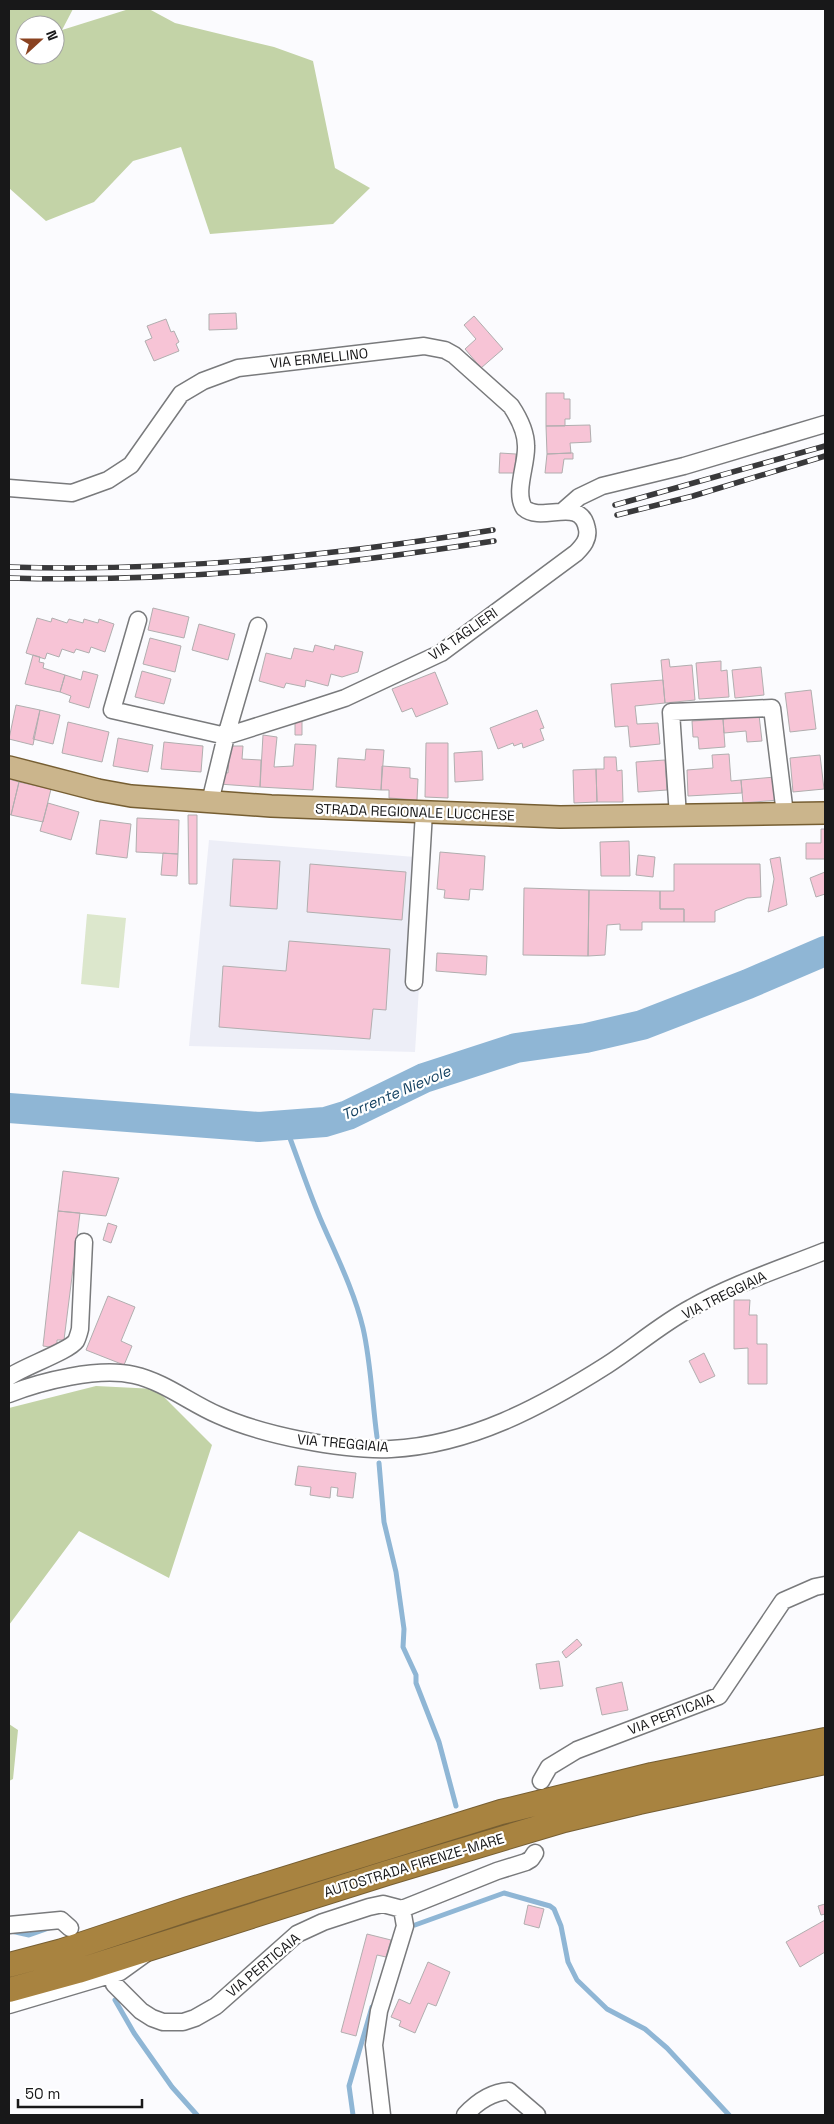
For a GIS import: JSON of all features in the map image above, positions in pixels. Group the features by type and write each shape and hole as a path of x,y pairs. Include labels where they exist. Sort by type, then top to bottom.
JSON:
{"highway":[{"name":"AUTOSTRADA FIRENZE-MARE","path":"9,1965 62,1951 358,1855 520,1806 652,1775 825,1740"},
{"name":"AUTOSTRADA FIRENZE-MARE","path":"9,1990 151,1949 387,1873 564,1820 825,1762"}],"main road":[{"name":"STRADA REGIONALE LUCCHESE","path":"9,767 123,794 210,802 560,817 825,813"}],"street":[{"name":"VIA ERMELLINO","path":"9,488 72,493 108,480 131,465 181,394 203,381 238,368 424,346 444,350 454,355 510,406 517,416 523,428 526,447 520,496 524,508 534,513 563,511"},
{"path":"563,511 579,497 602,486 684,466 825,424"},
{"name":"VIA TAGLIERI","path":"226,736 345,698 441,653 582,547 588,534 585,521 573,511 563,511"},
{"path":"138,620 112,710 226,736"},
{"path":"210,802 226,736 258,626"},
{"path":"678,816 671,712 772,708 784,814"},
{"path":"414,982 424,812"},
{"path":"9,1377 23,1367 62,1350 75,1342 80,1329 84,1242"},
{"name":"VIA TREGGIAIA","path":"9,1394 28,1387 76,1377 106,1373 134,1375 161,1384 219,1416 285,1438 390,1449 453,1440 512,1419 606,1366 690,1308 744,1283 825,1251"},
{"name":"VIA PERTICAIA","path":"541,1781 549,1767 577,1750 719,1696 783,1601 815,1586 825,1585"},
{"path":"382,2115 374,2045 379,2011 404,1926 405,1915 402,1909 497,1871 526,1862 535,1853"},
{"name":"VIA PERTICAIA","path":"114,1984 141,2011 152,2018 163,2022 183,2022 195,2018 216,2006 297,1934 323,1922 368,1907 383,1904 402,1909"},
{"path":"9,1925 60,1920 70,1928"},
{"path":"9,2005 120,1972 151,1949"},
{"path":"465,2115 484,2098 499,2091 509,2091 537,2115"}],"shaded area":[{"path":"209,840 427,858 415,1052 189,1046"}],"green space":[{"path":"9,9 73,9 65,24 65,15 15,15 15,65 65,65 65,29 129,9 149,9 175,23 274,47 313,61 335,168 370,188 333,224 210,234 181,147 133,161 94,202 46,221 9,188"},
{"path":"87,914 126,918 119,988 81,984"},
{"path":"96,1386 156,1389 212,1445 169,1578 79,1531 9,1625 9,1408"},
{"path":"9,1724 18,1730 13,1779 9,1781"}],"building":[{"path":"236,313 237,329 209,330 209,314"},
{"path":"474,316 503,349 481,368 465,349 476,339 464,325"},
{"path":"166,319 171,332 174,331 179,342 176,344 179,351 154,361 145,341 152,338 147,326"},
{"path":"546,393 564,393 564,399 570,399 570,419 565,419 565,426 546,426"},
{"path":"590,425 591,442 570,443 571,453 547,454 546,426"},
{"path":"500,453 516,454 515,473 499,473"},
{"path":"573,453 573,459 564,459 562,473 545,473 547,454"},
{"path":"153,608 189,617 184,638 148,630"},
{"path":"37,618 51,622 52,618 67,623 69,619 83,623 84,619 98,623 99,619 114,624 105,652 91,647 89,653 76,649 74,653 62,649 59,657 47,653 45,659 26,653"},
{"path":"199,624 235,634 228,660 192,650"},
{"path":"150,638 181,646 175,672 143,664"},
{"path":"315,645 334,650 335,645 363,652 358,672 342,677 331,674 328,686 306,680 305,687 286,683 284,688 259,681 266,653 291,659 294,648 313,652"},
{"path":"33,655 40,657 39,662 44,663 43,668 65,675 60,692 25,684"},
{"path":"669,659 670,667 692,665 695,700 665,703 661,660"},
{"path":"721,661 721,671 727,670 729,697 699,699 696,663"},
{"path":"761,667 764,695 735,698 732,670"},
{"path":"83,671 98,675 89,708 69,702 71,696 60,692 65,675 81,680"},
{"path":"142,671 171,679 164,704 135,697"},
{"path":"435,672 448,704 416,717 412,708 402,712 392,689"},
{"path":"663,680 665,703 635,706 637,724 658,723 660,744 630,747 628,726 615,727 611,684"},
{"path":"811,690 816,729 790,732 785,693"},
{"path":"16,705 40,710 33,745 9,739"},
{"path":"40,710 60,715 53,744 33,739"},
{"path":"537,710 544,728 540,729 544,740 523,748 522,743 514,746 513,743 498,749 490,728"},
{"path":"759,715 762,741 747,742 746,731 724,733 723,719"},
{"path":"723,719 725,747 699,749 698,737 693,737 692,721"},
{"path":"295,721 302,721 302,735 295,735"},
{"path":"68,722 109,732 102,762 62,753"},
{"path":"263,735 277,737 274,767 293,766 295,744 316,745 313,790 260,787"},
{"path":"118,738 153,745 148,772 113,766"},
{"path":"164,742 203,746 201,772 161,769"},
{"path":"426,743 448,743 448,798 425,797"},
{"path":"230,746 243,746 242,759 261,760 260,787 219,784 223,772 228,773"},
{"path":"366,749 384,750 381,790 336,787 338,758 365,760"},
{"path":"482,751 483,780 455,782 454,753"},
{"path":"729,754 731,781 741,780 742,793 688,796 687,770 713,768 712,755"},
{"path":"820,755 824,789 793,792 790,758"},
{"path":"604,757 616,757 617,771 622,770 623,802 597,802 596,769 604,769"},
{"path":"665,760 667,790 638,792 636,762"},
{"path":"382,766 410,768 410,778 418,779 417,800 389,798 389,790 381,790"},
{"path":"596,769 597,802 574,803 573,770"},
{"path":"775,777 778,800 743,803 741,780"},
{"path":"9,779 19,782 11,815 9,814"},
{"path":"19,782 51,789 43,822 11,815"},
{"path":"48,803 79,812 71,840 40,831"},
{"path":"188,815 197,815 197,884 189,884"},
{"path":"137,818 179,820 178,854 136,852"},
{"path":"100,820 131,824 127,858 96,854"},
{"path":"821,829 825,829 825,859 806,859 806,843 821,843"},
{"path":"629,841 630,876 601,876 600,842"},
{"path":"440,852 485,856 483,890 470,889 469,900 444,898 445,890 437,889"},
{"path":"163,853 178,854 177,876 161,875"},
{"path":"638,855 655,857 653,877 636,875"},
{"path":"780,857 787,905 768,912 774,879 770,859"},
{"path":"233,859 280,861 277,909 230,906"},
{"path":"310,864 406,872 402,920 307,912"},
{"path":"674,864 760,864 761,897 747,898 715,911 715,922 684,922 684,909 660,909 660,891 674,891"},
{"path":"825,872 825,894 816,897 810,878"},
{"path":"524,888 589,890 588,956 523,955"},
{"path":"589,890 660,891 660,909 684,909 684,922 642,922 642,930 620,930 620,924 607,925 605,955 588,956"},
{"path":"289,941 390,949 386,1010 373,1009 370,1039 219,1027 223,966 286,971"},
{"path":"437,953 487,956 486,975 436,971"},
{"path":"63,1171 119,1178 106,1216 58,1211"},
{"path":"58,1211 80,1213 64,1340 57,1340 57,1348 43,1346"},
{"path":"108,1223 117,1226 111,1243 103,1240"},
{"path":"108,1296 135,1307 121,1341 132,1346 124,1365 86,1350"},
{"path":"734,1300 750,1300 749,1315 757,1315 757,1344 767,1344 767,1384 748,1384 748,1348 734,1349"},
{"path":"704,1353 715,1376 700,1383 689,1361"},
{"path":"298,1466 356,1473 353,1498 337,1496 338,1488 331,1487 330,1498 310,1495 311,1487 295,1485"},
{"path":"577,1639 582,1645 566,1658 562,1652"},
{"path":"559,1661 563,1686 540,1689 536,1664"},
{"path":"622,1682 628,1710 602,1715 596,1688"},
{"path":"825,1904 825,1914 821,1915 818,1906"},
{"path":"528,1905 544,1909 539,1928 524,1924"},
{"path":"825,1920 825,1952 800,1967 786,1942"},
{"path":"367,1934 391,1940 386,1957 377,1955 356,2036 341,2032"},
{"path":"428,1962 450,1972 436,2006 428,2003 415,2033 399,2026 401,2021 391,2017 399,1999 410,2004"}],"waterway":[{"name":"Torrente Nievole","path":"9,1108 259,1127 325,1122 348,1115 424,1078 516,1048 586,1038 642,1025 748,984 825,951"},
{"path":"285,1125 315,1206 355,1300 368,1355 377,1437"},
{"path":"379,1463 384,1522 396,1572 404,1629 403,1647 416,1675 416,1683 439,1742 456,1806"},
{"path":"415,1925 504,1893 550,1906 554,1909 561,1926 568,1962 577,1980 607,2009 645,2029 667,2048 729,2115"},
{"path":"11,1931 29,1935 49,1928"},
{"path":"115,2000 134,2033 172,2087 197,2115"},
{"path":"353,2115 349,2086 372,2007"}],"railway":[{"path":"615,505 825,446"},
{"path":"617,515 693,496 825,456"},
{"path":"9,567 131,567 252,560 372,547 493,530"},
{"path":"9,578 131,578 252,571 373,558 494,541"}]}
